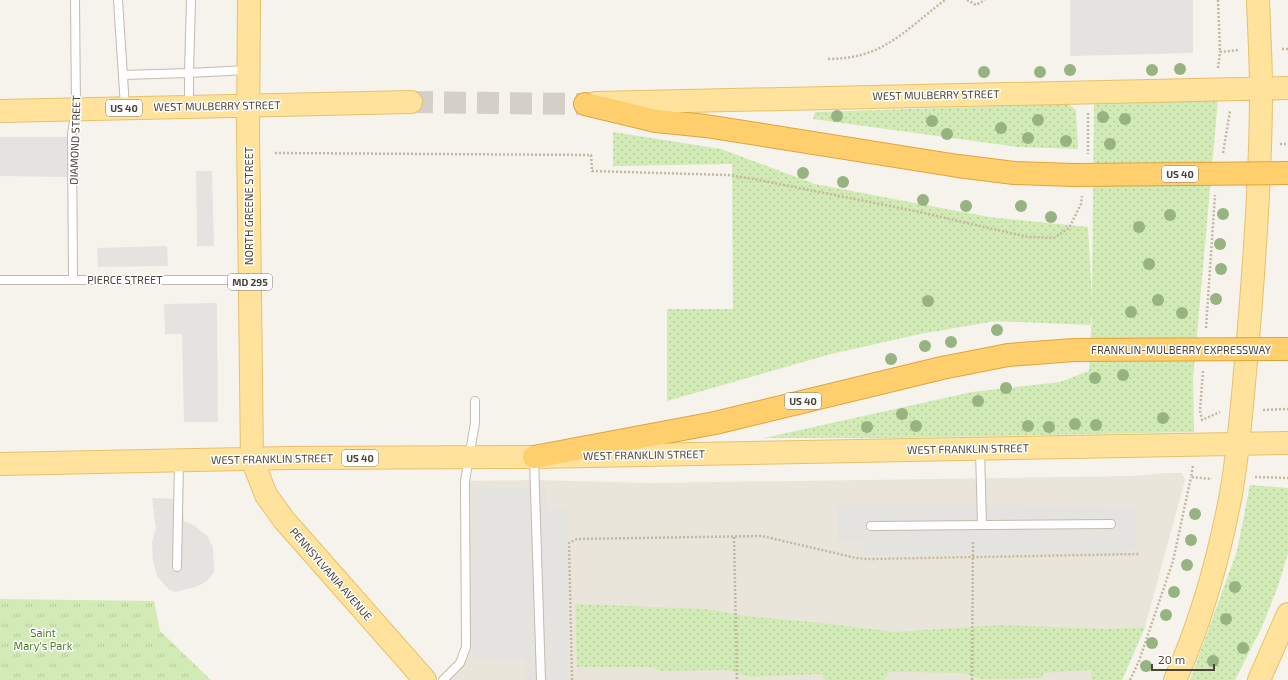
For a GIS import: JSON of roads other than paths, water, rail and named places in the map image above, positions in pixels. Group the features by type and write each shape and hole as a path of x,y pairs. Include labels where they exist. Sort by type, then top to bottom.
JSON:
{"highway":[{"name":"US 40","path":"585,104 656,121 706,126 958,166 1078,182 1288,173"},
{"name":"FRANKLIN-MULBERRY EXPRESSWAY","path":"534,457 715,422 942,368 1008,355 1074,350 1288,349"}],"main road":[{"name":"NORTH GREENE STREET","path":"249,0 248,106 252,459"},
{"path":"1175,680 1194,634 1210,581 1231,494 1254,263 1258,202 1261,89 1258,0"},
{"name":"WEST MULBERRY STREET","path":"585,104 1087,91 1288,88"},
{"name":"WEST MULBERRY STREET","path":"0,111 411,102"},
{"name":"WEST FRANKLIN STREET","path":"0,464 252,459 534,457 1288,443"},
{"name":"PENNSYLVANIA AVENUE","path":"252,459 266,495 284,520 425,680"},
{"path":"1259,680 1288,614"}],"lane":[{"name":"DIAMOND STREET","path":"74,280 72,134 76,109 75,0"},
{"path":"118,0 125,108"},
{"path":"189,107 188,73 191,0"},
{"path":"124,75 249,70"},
{"name":"PIERCE STREET","path":"0,280 250,280"},
{"path":"443,680 460,663 466,647 465,481 475,423 475,402"},
{"path":"980,449 982,525"},
{"path":"534,457 541,680"},
{"path":"177,567 180,460"},
{"path":"871,526 1110,524"}],"tunnel":[{"path":"411,102 585,104"}],"park label":[{"name":"Saint Mary's Park","path":"43,639"}]}
